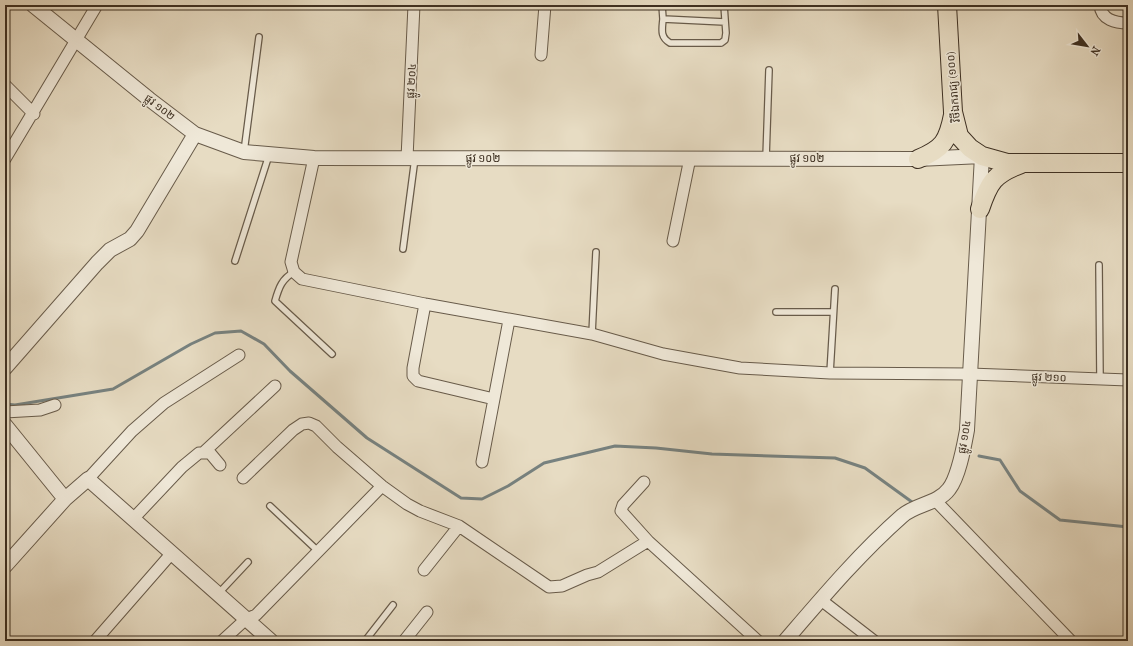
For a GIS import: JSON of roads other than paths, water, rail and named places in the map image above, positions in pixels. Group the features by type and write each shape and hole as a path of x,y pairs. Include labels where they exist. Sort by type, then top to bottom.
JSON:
{"main road":[{"name":"វិថីឯករាជ្យ (១០០)","path":"947,5 953,112 959,136 970,148 982,156 1007,163 1128,163"},
{"path":"918,159 934,152 943,144 949,132 953,112"},
{"path":"980,209 986,190 993,178 1003,171 1022,164"}],"street":[{"name":"ផ្លូវ ១០២","path":"33,5 77,42 195,134 244,152 269,156 314,158 918,159 982,156"},
{"path":"5,159 34,114 98,5"},
{"name":"ផ្លូវ ២០៤","path":"411,158 414,5"},
{"path":"541,55 545,5"},
{"path":"1100,5 1102,13 1108,18 1117,23 1128,23"},
{"path":"5,85 34,114"},
{"path":"5,368 97,262 110,250 130,239 137,231 195,134"},
{"name":"ផ្លូវ ១០៤","path":"789,640 821,600 873,542 904,514 935,500 949,489 960,464 967,430 982,156"},
{"path":"294,272 291,262 314,158"},
{"path":"672,241 690,158"},
{"name":"ផ្លូវ ២១០","path":"294,272 302,278 425,304 592,334 664,354 740,368 830,373 970,374 1128,380"},
{"path":"425,304 413,368 413,376 418,381 494,399"},
{"path":"482,462 509,320"},
{"path":"5,566 65,499 88,479 132,431 164,403 239,355"},
{"path":"204,452 275,386"},
{"path":"5,412 40,410 55,405"},
{"path":"243,478 293,430 302,424 309,423 316,426 337,447 382,486 420,511 460,526 549,587 557,588 587,575 598,572 648,540"},
{"path":"5,425 65,499"},
{"path":"133,519 182,467 199,453 210,453 220,465"},
{"path":"88,479 271,641"},
{"path":"644,482 623,505 621,511 648,540 758,641"},
{"path":"222,641 246,619 256,615 382,486"},
{"path":"935,500 1071,641"},
{"path":"424,570 460,526"},
{"path":"95,641 171,554"},
{"path":"821,600 874,641"},
{"path":"404,641 427,612"}],"lane":[{"path":"662,5 662,35 665,40 670,43 721,43 725,40 724,5"},
{"path":"663,19 725,22"},
{"path":"244,152 259,37"},
{"path":"766,158 769,70"},
{"path":"235,261 269,156"},
{"path":"403,249 411,158"},
{"path":"592,334 596,252"},
{"path":"1099,265 1100,379"},
{"path":"294,272 285,277 279,287 275,301 332,354"},
{"path":"830,373 835,289"},
{"path":"776,312 833,312"},
{"path":"270,506 319,552"},
{"path":"218,595 248,562"},
{"path":"365,641 393,605"}],"waterway":[{"path":"5,404 15,405 113,389 191,344 215,333 241,331 264,344 290,371 367,438 461,498 482,499 508,486 544,463 615,446 656,448 712,454 835,458 865,468 912,502"},
{"path":"979,456 1000,460 1020,491 1060,520 1128,527"}]}
